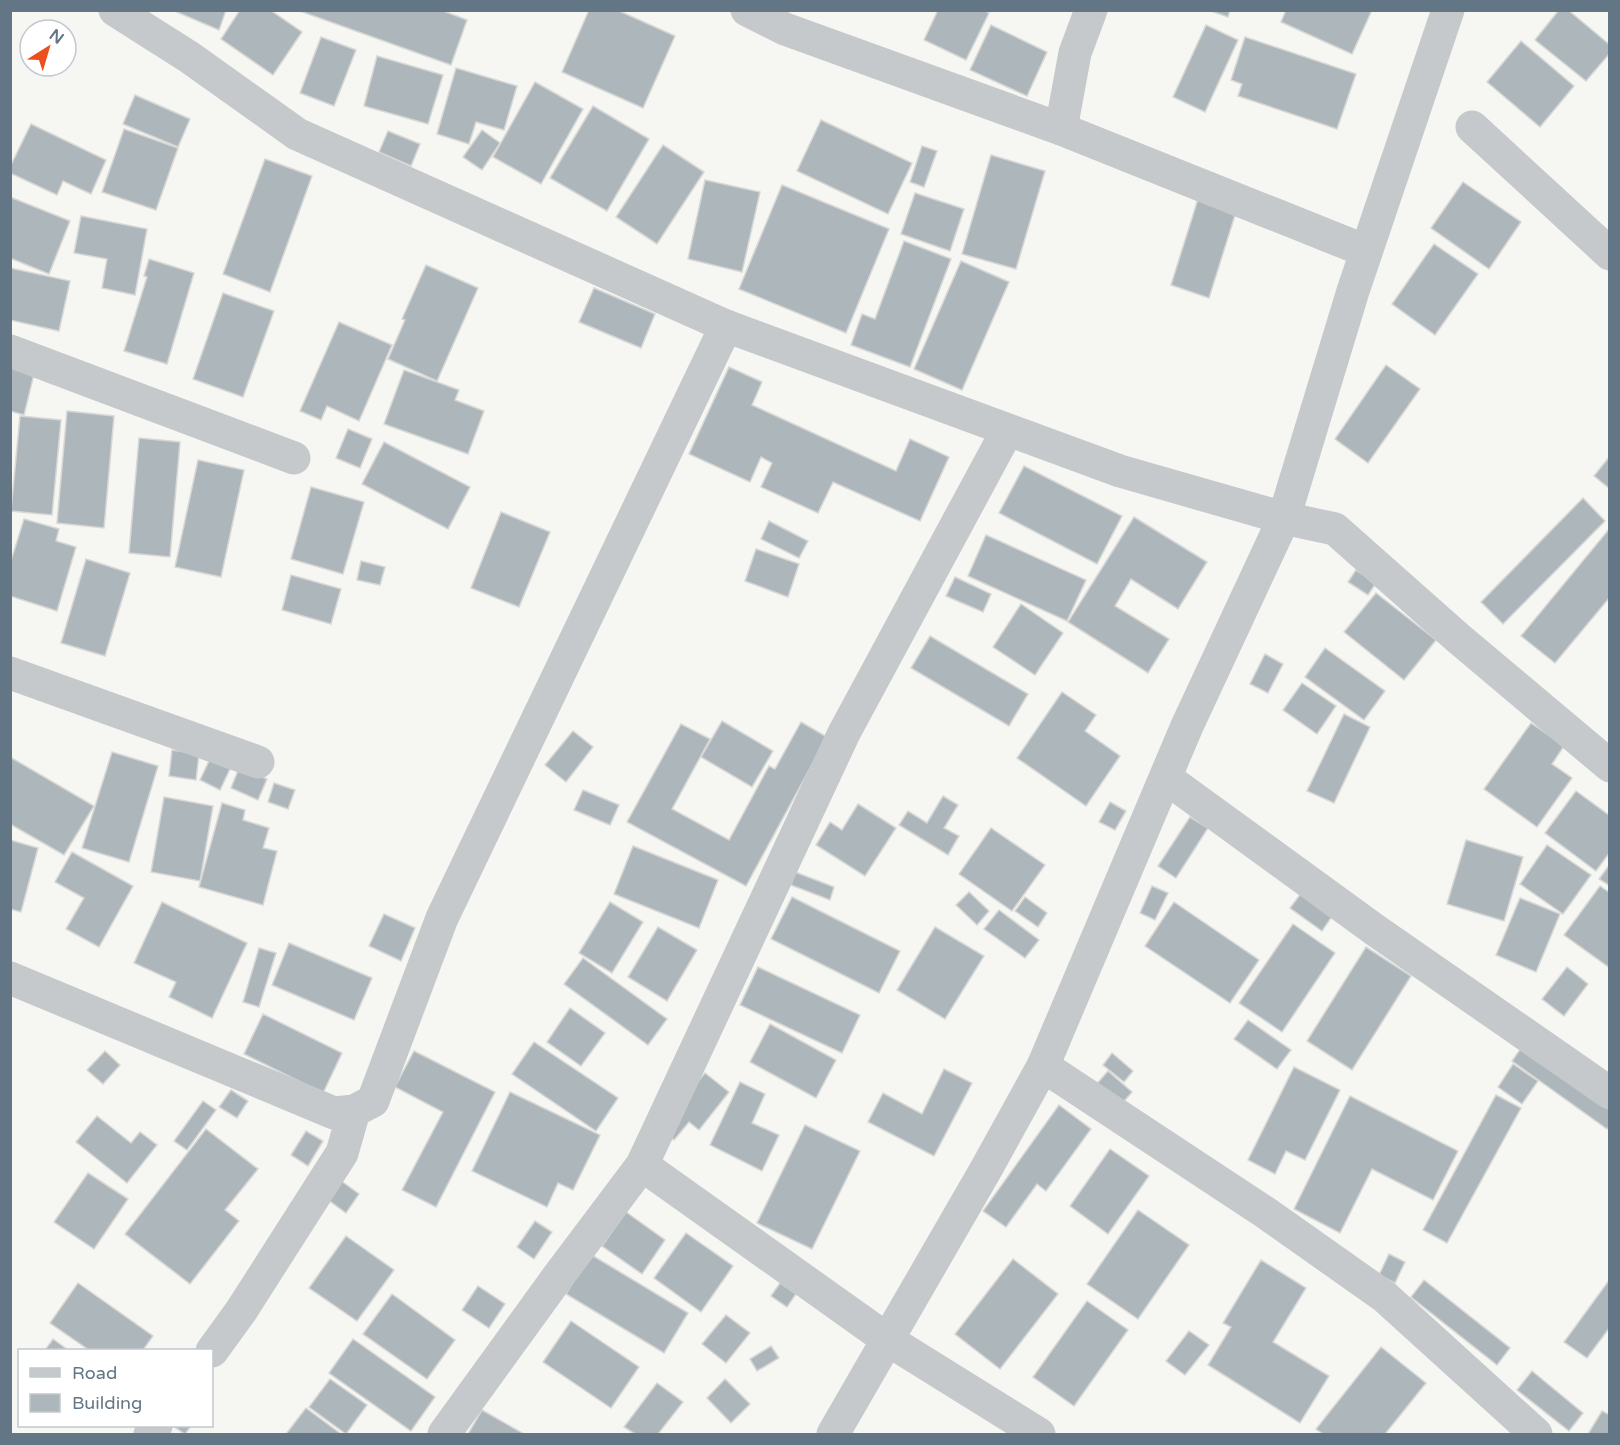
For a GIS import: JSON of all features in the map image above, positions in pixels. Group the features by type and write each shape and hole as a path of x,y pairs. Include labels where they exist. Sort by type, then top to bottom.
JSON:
{"street":[{"path":"115,10 189,57 297,134 726,326 1120,471 1284,518 1335,529 1458,638 1610,766"},
{"path":"1061,129 1076,53 1091,10"},
{"path":"833,1434 1043,1066 1166,778 1284,518 1366,251 1448,10"},
{"path":"758,13 785,29 1061,129 1366,251"},
{"path":"1472,127 1610,254"},
{"path":"10,978 334,1113 354,1111 373,1101 442,918 726,326"},
{"path":"10,351 294,458"},
{"path":"444,1434 642,1165 844,733 1007,431"},
{"path":"10,673 258,762"},
{"path":"1166,778 1375,930 1610,1094"},
{"path":"1043,1066 1266,1212 1385,1297 1536,1434"},
{"path":"213,1350 241,1311 342,1153 354,1111"},
{"path":"642,1165 888,1340 1039,1434"}],"building":[{"path":"172,10 226,10 219,30"},
{"path":"240,10 270,10 302,32 273,75 221,39"},
{"path":"297,10 441,10 467,20 451,65"},
{"path":"589,10 617,10 675,36 643,108 562,72"},
{"path":"938,10 984,10 989,13 966,60 924,40"},
{"path":"1208,10 1230,10 1228,17"},
{"path":"1286,10 1372,10 1352,54 1281,22"},
{"path":"1559,10 1568,10 1610,45 1610,53 1586,81 1535,40"},
{"path":"991,25 1047,52 1027,96 970,70"},
{"path":"1206,25 1238,40 1205,112 1173,97"},
{"path":"321,37 356,50 334,106 300,93"},
{"path":"1245,37 1356,74 1337,129 1238,96 1242,84 1231,80"},
{"path":"1521,41 1574,86 1540,127 1487,82"},
{"path":"377,56 443,75 428,124 364,106"},
{"path":"456,68 517,86 504,130 476,122 469,144 437,134"},
{"path":"535,82 583,109 541,184 493,157"},
{"path":"135,95 190,119 178,147 123,124"},
{"path":"593,106 649,139 607,211 550,178"},
{"path":"821,120 912,163 888,214 797,171"},
{"path":"31,124 106,160 91,194 63,181 57,195 10,173 10,167"},
{"path":"124,129 178,148 156,210 102,192"},
{"path":"482,130 500,143 482,170 463,157"},
{"path":"388,131 420,144 411,166 379,152"},
{"path":"663,145 704,172 657,244 616,217"},
{"path":"922,146 937,151 924,187 910,182"},
{"path":"991,155 1045,171 1016,269 962,254"},
{"path":"265,159 312,176 270,292 223,274"},
{"path":"705,180 760,192 742,272 688,259"},
{"path":"1463,182 1521,222 1489,269 1431,228"},
{"path":"782,185 889,229 846,333 739,289"},
{"path":"915,193 964,209 950,251 901,234"},
{"path":"10,197 70,221 49,274 10,258"},
{"path":"1198,199 1236,212 1209,298 1171,285"},
{"path":"81,216 147,229 135,295 102,288 107,259 74,253"},
{"path":"904,241 951,259 910,367 851,345 862,314 875,319"},
{"path":"1434,244 1478,274 1435,335 1392,304"},
{"path":"149,259 194,273 167,364 124,351 147,277 144,276"},
{"path":"961,261 1009,282 962,390 914,369"},
{"path":"426,265 478,288 437,381 388,359 405,320 402,319"},
{"path":"10,268 70,281 59,331 10,320"},
{"path":"594,288 655,314 641,348 579,322"},
{"path":"223,293 274,311 243,397 193,379"},
{"path":"339,322 392,345 359,421 327,406 321,420 300,411"},
{"path":"10,364 35,370 24,415 10,411"},
{"path":"1386,365 1420,389 1368,463 1335,439"},
{"path":"729,367 762,382 752,405 896,471 910,439 949,457 920,521 833,482 818,513 761,487 772,463 761,457 750,482 689,454"},
{"path":"404,370 459,390 455,400 484,411 468,454 384,424"},
{"path":"67,411 114,416 104,528 57,523"},
{"path":"20,416 61,420 52,515 11,511"},
{"path":"348,429 372,439 360,468 336,458"},
{"path":"139,438 180,442 170,557 129,553"},
{"path":"384,442 470,487 448,529 362,484"},
{"path":"1610,456 1610,489 1594,476"},
{"path":"198,460 244,470 221,577 175,567"},
{"path":"1024,466 1122,516 1097,564 999,513"},
{"path":"311,487 364,502 343,574 291,559"},
{"path":"1583,498 1605,521 1503,624 1481,602"},
{"path":"501,512 550,532 519,607 471,588"},
{"path":"1134,517 1207,562 1178,609 1131,579 1115,606 1169,639 1148,673 1068,622"},
{"path":"24,519 59,529 56,541 76,547 57,611 10,596 10,564"},
{"path":"769,521 808,541 799,558 761,539"},
{"path":"1610,528 1610,597 1555,663 1521,636"},
{"path":"986,535 1086,580 1067,621 968,576"},
{"path":"756,549 799,564 788,597 745,581"},
{"path":"86,559 130,573 105,656 61,643"},
{"path":"361,561 385,567 380,585 357,580"},
{"path":"1356,570 1376,583 1368,595 1348,582"},
{"path":"291,575 341,589 331,624 282,610"},
{"path":"955,577 991,594 983,612 946,596"},
{"path":"1376,593 1436,640 1404,680 1344,632"},
{"path":"1021,604 1063,633 1035,675 993,647"},
{"path":"930,636 1028,694 1009,726 911,668"},
{"path":"1325,648 1385,691 1364,720 1305,677"},
{"path":"1265,654 1283,664 1268,693 1250,684"},
{"path":"1302,683 1336,706 1317,734 1283,710"},
{"path":"1062,692 1096,715 1085,731 1120,756 1086,806 1017,758"},
{"path":"1344,714 1370,727 1334,803 1307,791"},
{"path":"722,721 773,751 752,787 701,757"},
{"path":"801,722 827,737 746,886 627,822 681,724 710,739 672,809 729,840 769,766 775,769"},
{"path":"1531,723 1564,746 1552,764 1572,778 1537,827 1484,789"},
{"path":"573,731 593,747 566,782 545,765"},
{"path":"172,750 199,754 196,780 169,776"},
{"path":"112,752 158,766 129,862 82,848"},
{"path":"10,757 94,806 64,855 10,824"},
{"path":"210,759 230,769 220,790 200,780"},
{"path":"239,768 267,779 258,800 231,788"},
{"path":"274,783 295,790 288,809 268,802"},
{"path":"583,790 619,805 610,825 574,810"},
{"path":"1576,791 1610,816 1610,852 1596,871 1545,833"},
{"path":"943,796 958,805 944,828 959,836 948,855 899,825 908,811 927,823"},
{"path":"164,797 213,806 200,881 151,872"},
{"path":"1110,802 1126,811 1115,830 1099,822"},
{"path":"222,803 245,810 243,820 269,828 263,848 277,851 263,905 199,887"},
{"path":"858,804 896,828 865,876 816,845 830,822 842,830"},
{"path":"1190,817 1208,828 1176,878 1158,866"},
{"path":"991,828 1045,865 1012,911 959,874"},
{"path":"10,840 38,848 21,912 10,909"},
{"path":"1466,840 1523,857 1504,921 1447,904"},
{"path":"1547,845 1591,875 1563,914 1520,884"},
{"path":"633,846 718,880 699,928 614,894"},
{"path":"72,852 133,886 99,947 66,929 84,898 55,882"},
{"path":"1610,864 1610,886 1599,879"},
{"path":"795,872 834,887 830,900 791,885"},
{"path":"1152,886 1168,893 1155,920 1140,913"},
{"path":"1600,886 1610,893 1610,968 1564,935"},
{"path":"969,892 989,911 977,925 956,905"},
{"path":"1302,892 1333,915 1322,931 1290,908"},
{"path":"792,897 900,951 879,993 771,939"},
{"path":"1025,897 1047,913 1038,927 1015,911"},
{"path":"1520,898 1560,914 1536,972 1496,955"},
{"path":"162,902 247,943 212,1018 169,997 176,982 134,963"},
{"path":"610,902 643,922 612,973 579,953"},
{"path":"1174,902 1259,960 1230,1003 1145,946"},
{"path":"999,910 1039,940 1025,958 984,929"},
{"path":"384,914 415,928 401,961 369,946"},
{"path":"1293,924 1335,953 1282,1032 1239,1003"},
{"path":"658,927 697,950 667,1001 628,977"},
{"path":"935,927 984,956 945,1019 897,990"},
{"path":"289,943 372,978 354,1020 272,985"},
{"path":"1366,947 1411,976 1352,1070 1307,1041"},
{"path":"259,948 276,953 259,1007 243,1002"},
{"path":"583,958 667,1019 648,1045 564,984"},
{"path":"758,967 860,1015 842,1053 740,1005"},
{"path":"1567,967 1588,984 1564,1016 1542,999"},
{"path":"570,1008 605,1033 581,1066 547,1042"},
{"path":"263,1014 342,1053 323,1093 244,1054"},
{"path":"1248,1020 1291,1050 1277,1069 1234,1039"},
{"path":"770,1024 836,1060 816,1098 750,1062"},
{"path":"1526,1041 1610,1101 1610,1126 1607,1129 1512,1061"},
{"path":"534,1042 618,1098 596,1131 512,1074"},
{"path":"105,1051 120,1065 103,1084 87,1070"},
{"path":"414,1051 495,1092 436,1207 402,1190 443,1112 395,1087"},
{"path":"1112,1053 1133,1071 1124,1082 1103,1065"},
{"path":"1513,1064 1538,1081 1522,1104 1498,1087"},
{"path":"1294,1067 1340,1090 1305,1160 1286,1151 1275,1174 1248,1160"},
{"path":"944,1069 972,1083 934,1156 868,1122 883,1093 922,1114"},
{"path":"1108,1071 1132,1092 1119,1107 1095,1086"},
{"path":"705,1073 729,1092 699,1130 689,1122 674,1140 665,1133 676,1109"},
{"path":"740,1082 765,1094 752,1123 779,1135 762,1171 710,1145"},
{"path":"231,1090 248,1101 237,1118 219,1107"},
{"path":"510,1092 600,1135 573,1190 558,1183 547,1207 472,1171"},
{"path":"1496,1095 1521,1108 1447,1243 1423,1230"},
{"path":"1350,1096 1458,1151 1433,1200 1372,1169 1340,1233 1294,1209"},
{"path":"203,1101 216,1110 187,1150 174,1141"},
{"path":"1059,1105 1091,1129 1046,1191 1037,1184 1006,1227 983,1211"},
{"path":"97,1116 131,1143 140,1132 157,1145 127,1183 76,1142"},
{"path":"805,1125 860,1151 812,1249 757,1223"},
{"path":"206,1129 258,1169 225,1210 239,1221 190,1284 125,1234"},
{"path":"306,1131 323,1141 308,1166 291,1155"},
{"path":"1110,1149 1149,1176 1108,1234 1070,1206"},
{"path":"88,1173 128,1199 94,1249 54,1222"},
{"path":"340,1180 359,1194 346,1213 327,1199"},
{"path":"1138,1210 1189,1245 1138,1319 1087,1284"},
{"path":"626,1212 665,1240 642,1274 602,1246"},
{"path":"535,1221 552,1232 534,1259 517,1247"},
{"path":"686,1233 733,1266 701,1312 654,1278"},
{"path":"346,1236 394,1270 357,1321 309,1288"},
{"path":"590,1254 688,1313 664,1353 566,1294"},
{"path":"1389,1254 1405,1262 1395,1283 1379,1275"},
{"path":"1013,1259 1058,1294 1000,1369 955,1334"},
{"path":"1261,1260 1306,1288 1273,1342 1329,1376 1300,1423 1208,1365 1231,1327 1223,1323"},
{"path":"1610,1279 1610,1327 1587,1358 1564,1342"},
{"path":"1424,1280 1510,1348 1497,1365 1411,1297"},
{"path":"78,1283 153,1336 144,1349 88,1349 50,1323"},
{"path":"780,1283 796,1294 787,1307 771,1296"},
{"path":"478,1286 505,1304 489,1328 462,1310"},
{"path":"392,1294 455,1340 427,1379 363,1334"},
{"path":"1087,1301 1128,1330 1074,1406 1033,1377"},
{"path":"726,1315 750,1333 726,1363 702,1344"},
{"path":"571,1321 639,1367 611,1408 543,1362"},
{"path":"1189,1331 1209,1345 1185,1375 1166,1361"},
{"path":"53,1339 67,1349 46,1349"},
{"path":"353,1339 435,1397 411,1431 329,1373"},
{"path":"771,1346 779,1358 757,1371 750,1359"},
{"path":"1381,1347 1426,1383 1385,1434 1323,1434 1316,1429"},
{"path":"1532,1371 1583,1413 1569,1431 1517,1390"},
{"path":"330,1379 367,1405 346,1434 309,1407"},
{"path":"725,1379 750,1404 731,1423 707,1398"},
{"path":"657,1383 683,1402 658,1434 635,1434 624,1427"},
{"path":"306,1408 341,1434 286,1434"},
{"path":"482,1410 524,1434 468,1434"},
{"path":"1602,1411 1610,1415 1610,1434 1588,1434"},
{"path":"174,1427 190,1427 185,1434"}]}
